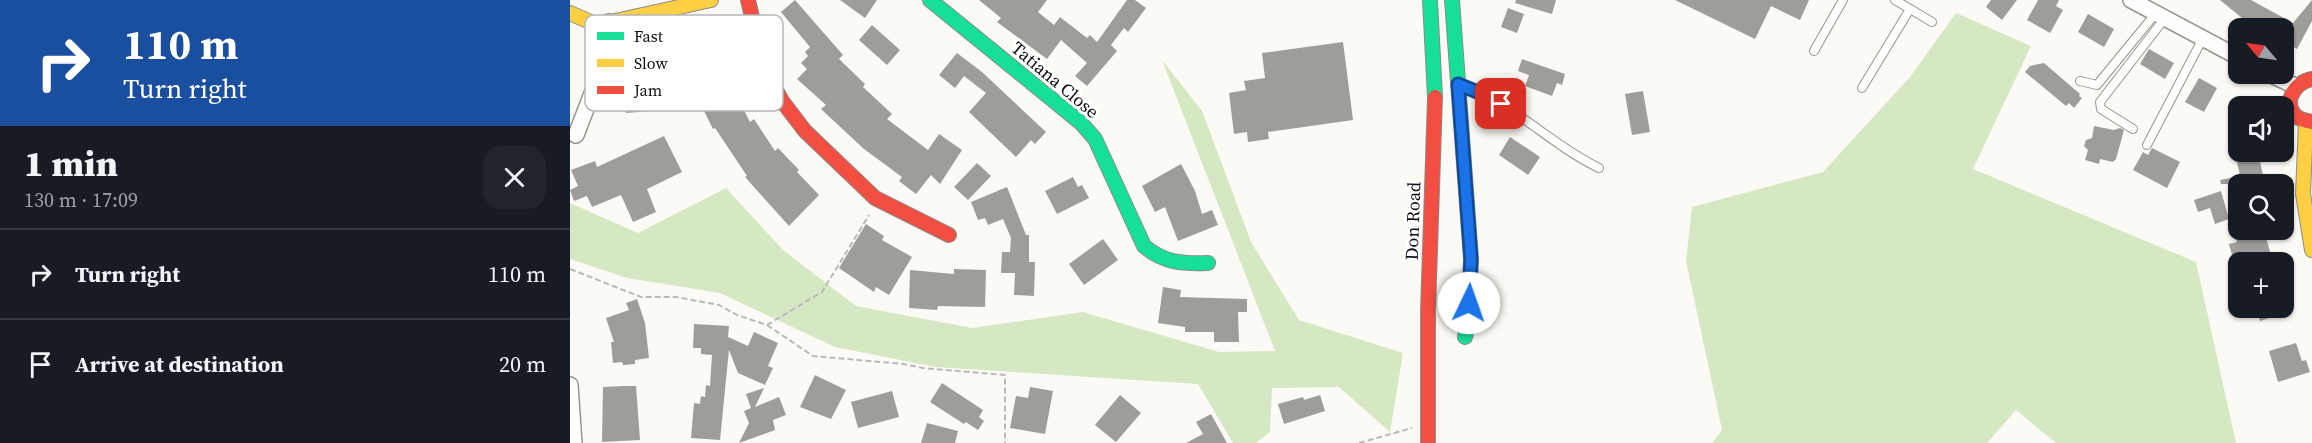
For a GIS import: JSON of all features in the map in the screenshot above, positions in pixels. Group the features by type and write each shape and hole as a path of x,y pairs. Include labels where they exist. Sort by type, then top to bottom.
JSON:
{"street":[{"path":"641,15 711,0"},
{"path":"748,0 752,15"},
{"name":"Tatiana Close","path":"930,0 1082,123 1095,139 1144,246 1156,257 1172,264 1208,263"},
{"name":"Don Road","path":"1428,443 1428,296 1435,119 1434,41 1430,0"},
{"path":"1452,0 1471,259 1468,325 1465,337"},
{"path":"2131,0 2228,52"},
{"path":"570,13 585,20"},
{"path":"2312,79 2301,81 2295,86 2291,93 2290,106 2298,118 2309,122 2303,194 2312,250"},
{"path":"2291,84 2295,86"},
{"path":"783,102 805,131 878,200 949,235"},
{"path":"576,135 585,111"},
{"path":"570,385 574,443"}],"lane":[{"path":"1814,51 1843,0"},
{"path":"1895,0 1932,22"},
{"path":"1862,88 1910,9"},
{"path":"2080,81 2097,85 2161,16"},
{"path":"2133,129 2101,109 2100,102 2161,16"},
{"path":"2147,145 2203,38"},
{"path":"1458,84 1487,96 1564,149 1599,168"}],"path":[{"path":"767,324 822,292 878,200"},
{"path":"570,269 641,297 676,297 719,304 737,315 767,324 813,356 1005,375 1005,443"},
{"path":"1359,443 1429,423"}],"green space":[{"path":"1956,13 2031,46 1973,169 2196,262 2236,443 2056,443 2016,410 1987,443 1712,443 1722,430 1686,261 1692,207 1823,172 1910,77"},
{"path":"1162,60 1202,111 1251,242 1299,320 1403,353 1390,432 1339,387 1272,388 1270,432 1256,443 1233,443 1198,384 935,367 835,347 720,293 627,278 570,259 570,203 638,233 726,188 783,250 856,306 972,328 1083,312 1219,352 1275,351"}],"building":[{"path":"795,0 843,55 839,59 865,84 863,87 892,114 887,119 928,150 939,134 962,150 940,184 931,175 916,194 899,181 902,177 864,149 821,109 826,105 797,79 807,69 801,63 808,56 805,52 810,47 781,12"},
{"path":"840,0 877,0 865,18"},
{"path":"979,0 1047,0 1038,12 1054,25 1060,17 1087,38 1090,35 1097,42 1127,0 1135,0 1146,8 1128,32 1124,28 1111,45 1117,51 1087,86 1075,76 1087,63 1061,40 1047,59 997,22 1001,18"},
{"path":"1516,0 1556,0 1552,14 1515,3"},
{"path":"1675,0 1809,0 1800,20 1771,6 1755,39"},
{"path":"1991,0 2017,0 2002,20 1986,7"},
{"path":"2038,0 2059,0 2056,6 2063,10 2050,33 2027,20"},
{"path":"2220,0 2251,0 2284,18 2242,18"},
{"path":"2312,0 2312,21 2297,49 2294,47 2294,22"},
{"path":"1508,8 1524,14 1517,33 1501,27"},
{"path":"2088,14 2114,29 2104,47 2078,32"},
{"path":"872,25 900,50 887,65 859,40"},
{"path":"1343,42 1353,120 1268,132 1269,139 1248,142 1247,132 1234,134 1229,93 1246,90 1244,81 1265,78 1262,53"},
{"path":"2149,49 2174,63 2165,79 2140,64"},
{"path":"957,53 982,72 1046,132 1035,144 1031,140 1016,157 969,112 986,93 964,76 955,88 939,75"},
{"path":"1522,59 1565,74 1562,85 1557,83 1552,96 1525,86 1529,75 1518,71"},
{"path":"2044,63 2080,94 2082,98 2074,108 2069,103 2066,106 2025,72 2030,66"},
{"path":"2199,78 2217,88 2204,112 2185,102"},
{"path":"1643,91 1650,132 1632,135 1625,94"},
{"path":"626,111 651,111 626,113"},
{"path":"704,111 744,111 750,122 754,119 775,151 778,148 819,195 789,226 745,177 747,176 715,128 713,129"},
{"path":"2094,126 2124,130 2116,159 2113,162 2100,159 2099,164 2085,160 2088,150 2084,146 2086,140 2092,138"},
{"path":"664,136 682,172 647,189 656,212 633,222 621,195 592,207 587,196 574,201 570,190 578,186 571,170 595,161 597,167"},
{"path":"1510,137 1540,157 1528,175 1499,155"},
{"path":"2152,148 2180,162 2167,188 2133,170 2143,152 2148,155"},
{"path":"2237,162 2260,162 2263,174 2240,174"},
{"path":"977,163 991,176 968,200 954,187"},
{"path":"1181,164 1195,191 1202,214 1212,210 1218,225 1178,241 1165,207 1155,212 1142,186"},
{"path":"1073,177 1078,187 1082,185 1089,198 1057,214 1045,191"},
{"path":"2228,178 2228,184 2221,184 2220,180"},
{"path":"1007,187 1026,235 1029,235 1029,262 1035,262 1034,296 1014,295 1015,273 1001,273 1002,252 1010,252 1011,238 1003,219 988,225 985,218 978,220 971,202"},
{"path":"2221,191 2228,219 2215,224 2210,208 2198,212 2194,200"},
{"path":"866,224 884,236 882,240 912,257 889,295 876,287 874,292 839,268"},
{"path":"1103,239 1118,260 1084,285 1069,264"},
{"path":"2236,240 2267,240 2270,252 2231,252 2229,244 2237,242"},
{"path":"954,269 986,270 985,307 938,306 937,310 909,308 910,270 954,274"},
{"path":"1163,287 1181,290 1180,297 1247,299 1247,312 1238,312 1239,342 1214,342 1214,332 1185,332 1185,327 1158,323"},
{"path":"637,299 645,323 649,358 635,360 635,364 613,363 611,342 614,342 606,318 629,310 626,303"},
{"path":"694,324 729,326 728,337 748,346 754,332 778,343 768,366 773,368 765,385 738,373 729,350 720,440 691,438 694,403 700,404 701,396 705,397 706,385 710,386 712,355 701,354 701,348 693,348"},
{"path":"2296,343 2302,361 2306,360 2310,372 2278,382 2269,351"},
{"path":"815,375 846,390 831,419 800,407"},
{"path":"942,383 983,410 979,417 984,421 978,430 966,422 964,424 930,402"},
{"path":"636,386 640,440 602,442 603,387"},
{"path":"1030,387 1053,391 1045,434 1010,428 1016,396 1028,398"},
{"path":"764,388 755,407 779,397 786,415 773,420 775,430 739,443 749,423 744,411 751,408 746,394"},
{"path":"892,391 899,417 858,428 851,402"},
{"path":"1120,395 1141,413 1116,442 1095,425"},
{"path":"1320,395 1325,411 1284,424 1278,404"},
{"path":"1211,414 1227,443 1186,443 1203,434 1196,422"},
{"path":"927,423 958,431 955,443 921,443"}],"traffic: fast":[{"path":"930,0 1081,123 1095,139 1144,246 1166,259 1208,263"},
{"path":"1430,0 1435,97"},
{"path":"1452,0 1471,259 1468,325 1465,337"}],"traffic: slow":[{"path":"643,15 711,0"},
{"path":"570,13 585,20"},
{"path":"2306,122 2303,194 2312,250"}],"traffic: jam":[{"path":"748,0 752,15"},
{"path":"2312,79 2300,84 2290,100 2292,111 2297,117 2312,122"},
{"path":"1428,443 1428,311 1435,97"},
{"path":"783,102 805,131 875,198 949,235"}],"route":[{"path":"1469,303 1471,259 1458,84 1501,104"}]}
